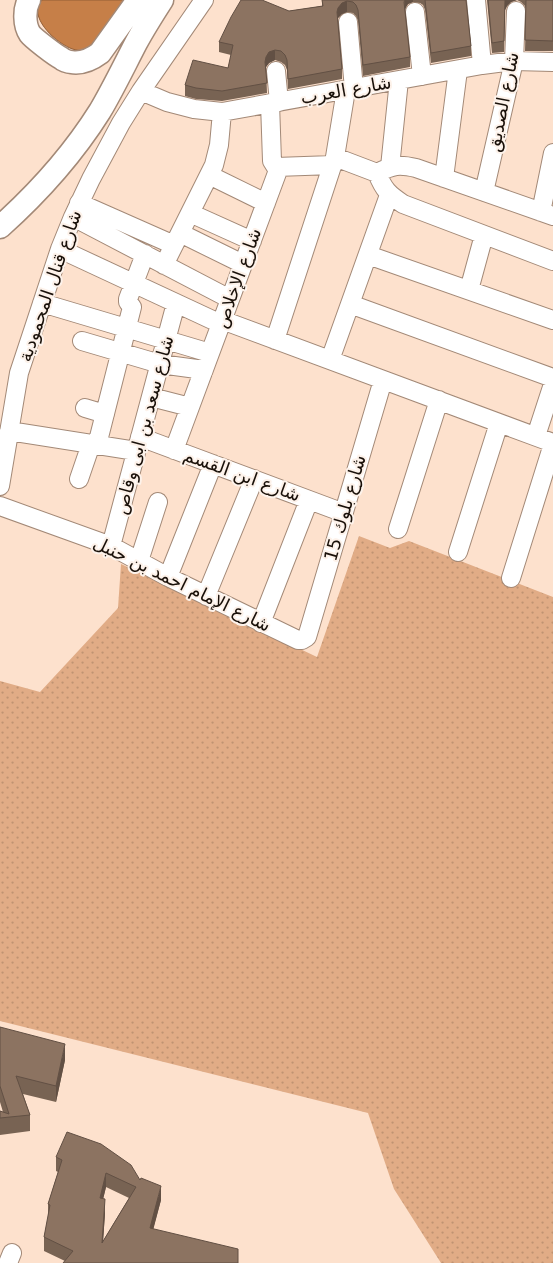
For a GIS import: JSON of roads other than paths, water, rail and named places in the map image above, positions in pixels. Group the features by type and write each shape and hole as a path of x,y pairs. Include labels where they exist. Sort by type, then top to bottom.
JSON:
{"main road":[{"path":"29,0 27,3 26,19 30,34 62,60 72,62 91,60 100,53 138,0"},
{"path":"0,227 39,189 81,139 162,0"}],"street":[{"name":"شارع قنال المحمودية","path":"0,486 19,373 60,249 76,210 121,123 204,0"},
{"path":"476,0 482,65"},
{"name":"شارع الصديق","path":"484,192 514,61 516,11"},
{"path":"415,12 422,76"},
{"path":"275,340 334,161 350,90 348,22"},
{"name":"شارع العرب","path":"142,91 167,102 194,109 222,112 482,65 514,61 553,62"},
{"name":"شارع الإخلاص","path":"174,450 278,171 272,161 276,70"},
{"path":"444,178 458,70"},
{"path":"399,80 383,170 382,185 390,195 403,204 553,261"},
{"path":"164,265 210,175 217,156 222,112"},
{"path":"276,167 334,161 383,170 403,165 547,214 553,152"},
{"path":"210,175 266,204"},
{"path":"330,360 390,195"},
{"path":"76,210 177,239 244,264"},
{"path":"76,210 144,254 230,299"},
{"path":"190,213 252,241"},
{"path":"469,290 484,235"},
{"path":"60,249 181,306 439,400 553,444 511,578"},
{"path":"79,479 105,414 132,307 128,299 144,254"},
{"path":"368,255 553,320"},
{"name":"شارع سعد بن ابى وقاص","path":"110,546 166,340 181,306 199,283"},
{"path":"42,303 210,353"},
{"path":"350,304 553,378"},
{"path":"82,340 160,364 204,370"},
{"name":"شارع بلوك 15","path":"307,637 383,380"},
{"path":"536,436 553,384"},
{"path":"151,397 190,407"},
{"path":"398,529 439,400"},
{"path":"85,408 105,414"},
{"path":"458,552 499,423"},
{"name":"شارع ابن القسم","path":"9,431 94,444 138,444 174,450 344,513"},
{"path":"168,577 213,464"},
{"path":"206,596 254,480"},
{"path":"261,622 309,500"},
{"path":"139,562 158,502"},
{"name":"شارع الإمام احمد بن حنبل","path":"0,506 110,546 168,577 298,640 307,637"}]}
